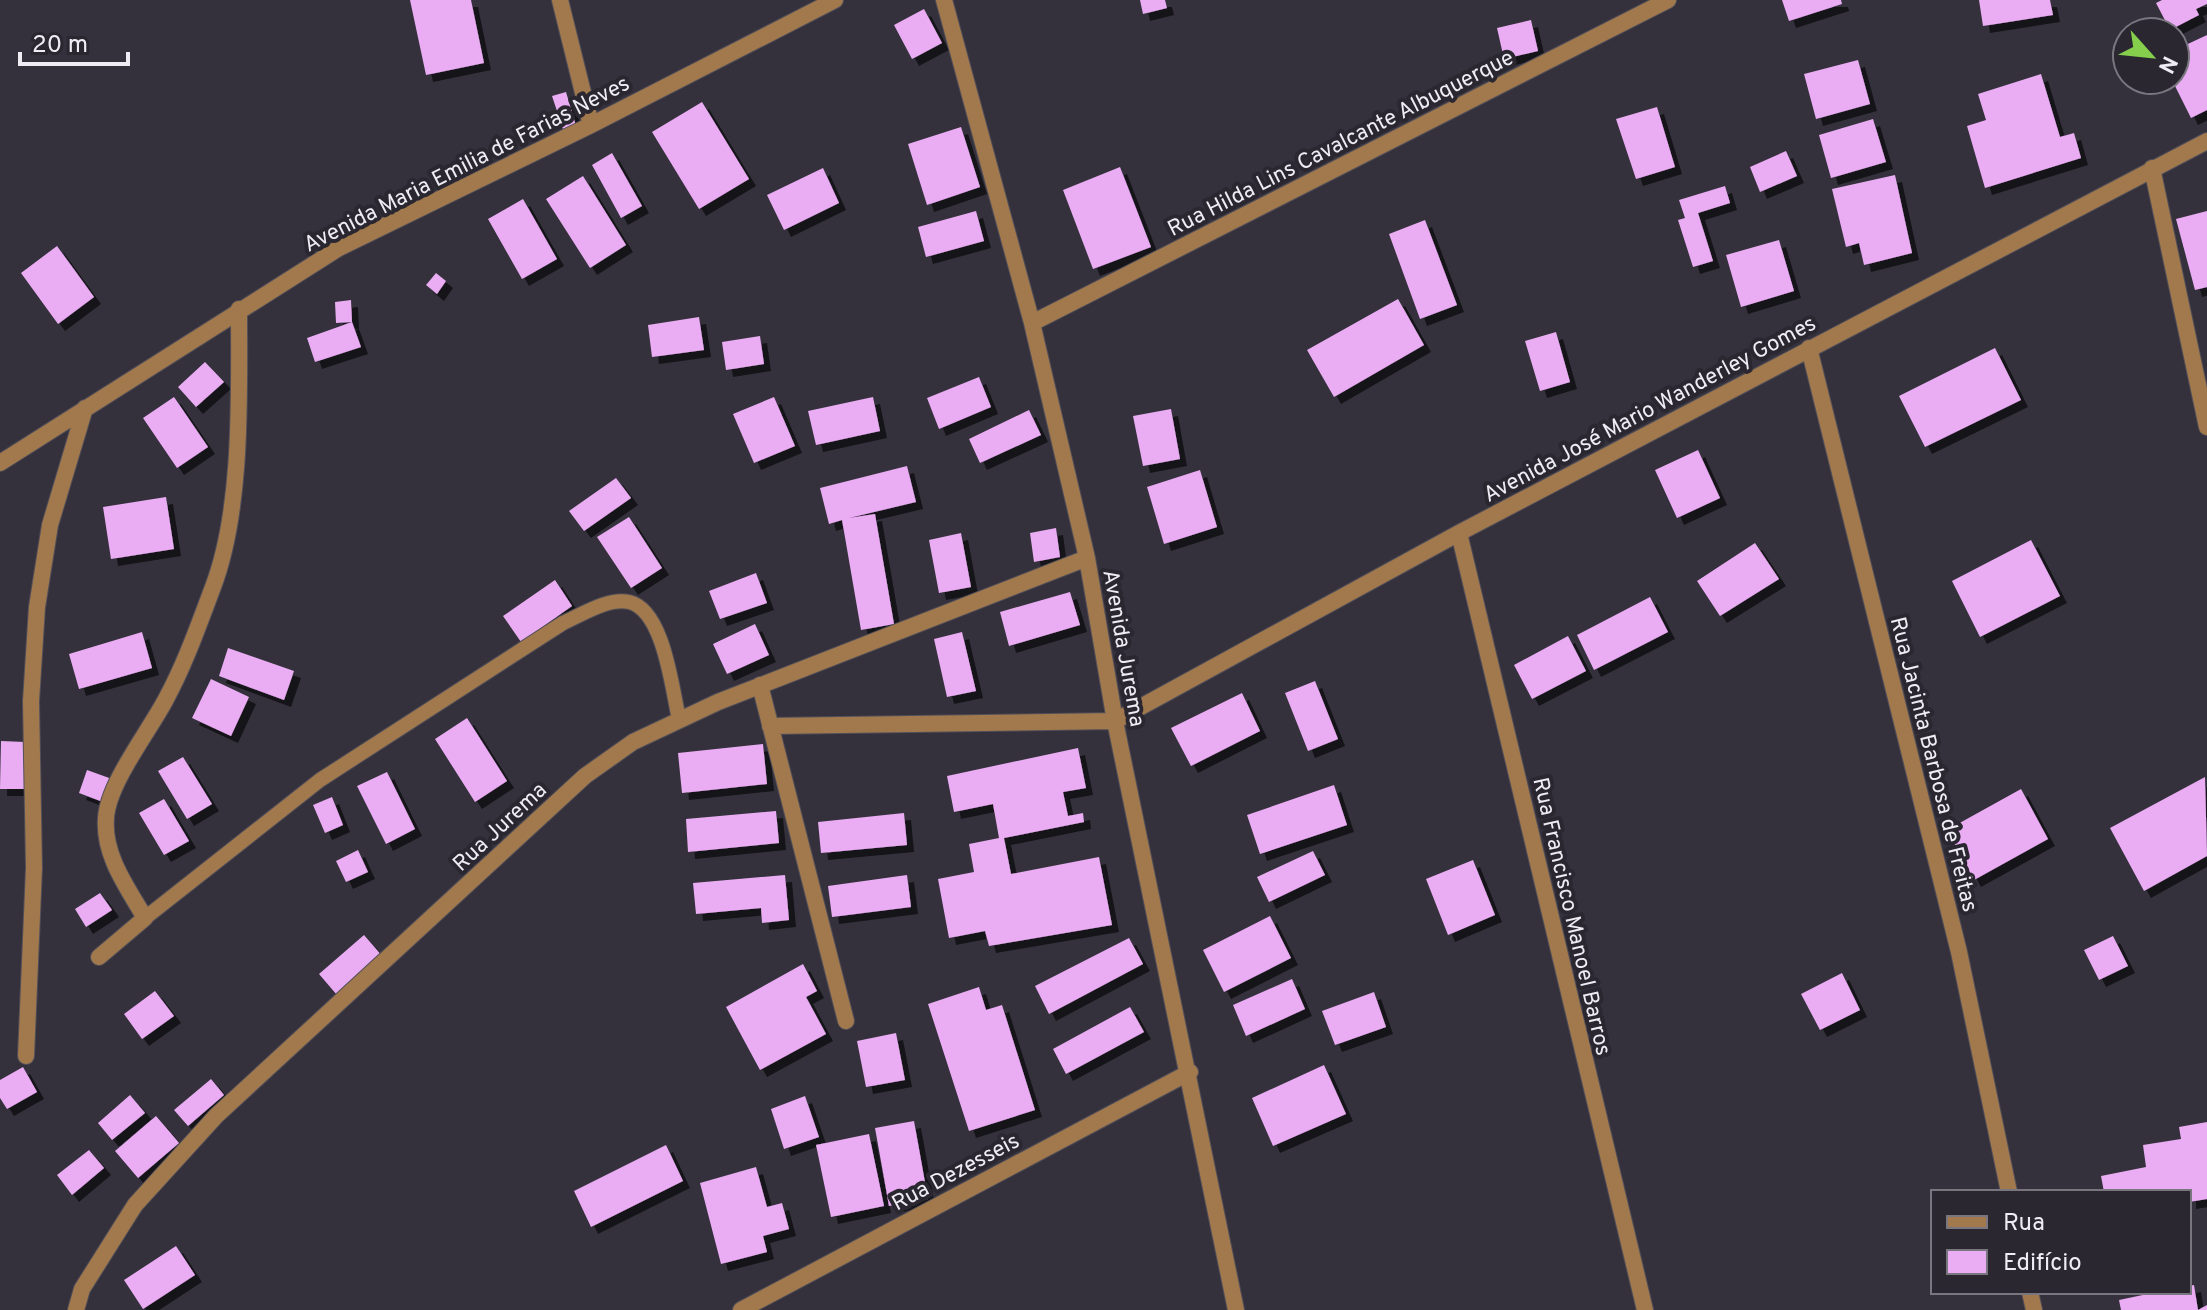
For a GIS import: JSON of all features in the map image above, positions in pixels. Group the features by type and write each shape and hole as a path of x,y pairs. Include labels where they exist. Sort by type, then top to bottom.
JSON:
{"street":[{"path":"560,0 591,125"},
{"name":"Avenida Maria Emilia de Farias Neves","path":"0,463 339,248 591,125 835,0"},
{"name":"Avenida Jurema","path":"944,0 1032,323 1087,558 1115,721 1190,1072 1236,1310"},
{"name":"Rua Hilda Lins Cavalcante Albuquerque","path":"1032,323 1668,0"},
{"name":"Avenida José Mario Wanderley Gomes","path":"1115,721 1459,533 2207,141"},
{"path":"2152,168 2207,427"},
{"path":"99,957 145,918 116,868 106,837 106,814 115,790 168,696 215,583 231,506 239,402 239,309"},
{"name":"Rua Jacinta Barbosa de Freitas","path":"1809,348 1959,952 2009,1190"},
{"path":"26,1056 34,868 31,701 37,607 50,525 85,408"},
{"name":"Rua Francisco Manoel Barros","path":"1459,533 1645,1310"},
{"name":"Rua Jurema","path":"76,1310 82,1289 135,1205 216,1116 585,776 633,742 679,719 1087,558"},
{"path":"760,685 846,1021"},
{"path":"770,726 1115,721"},
{"name":"Rua Dezesseis","path":"741,1310 1190,1072"}],"lane":[{"path":"145,918 320,780 563,623 598,607 628,601 645,610 658,630 679,719"}],"building":[{"path":"410,0 471,0 484,63 426,75"},
{"path":"1140,0 1165,0 1167,8 1143,14"},
{"path":"1782,0 1841,0 1842,4 1789,21"},
{"path":"1979,0 2050,0 2053,15 1983,26"},
{"path":"2162,0 2207,0 2207,4 2196,9 2199,15 2191,19 2191,16 2163,16 2156,3"},
{"path":"924,9 942,43 912,59 894,25"},
{"path":"1531,20 1538,51 1504,59 1497,28"},
{"path":"2207,35 2207,110 2191,118 2180,96 2191,96 2191,42"},
{"path":"1858,60 1870,104 1816,119 1804,74"},
{"path":"2041,74 2060,137 2074,133 2081,158 1985,188 1967,126 1986,120 1978,94"},
{"path":"566,92 576,126 563,129 552,96"},
{"path":"702,102 749,179 699,209 652,132"},
{"path":"1657,107 1675,167 1636,179 1616,119"},
{"path":"1873,119 1886,162 1831,178 1819,135"},
{"path":"961,127 980,187 927,205 908,144"},
{"path":"1786,151 1797,176 1760,192 1750,167"},
{"path":"612,153 642,206 621,218 592,165"},
{"path":"1120,167 1151,247 1093,269 1063,190"},
{"path":"823,168 839,203 784,230 767,195"},
{"path":"1895,175 1912,253 1864,265 1859,243 1846,247 1832,189"},
{"path":"583,176 626,245 590,268 546,199"},
{"path":"1725,186 1730,203 1698,213 1713,261 1693,267 1678,220 1685,218 1679,200"},
{"path":"523,199 557,259 522,279 488,219"},
{"path":"976,211 984,241 926,257 918,227"},
{"path":"2207,211 2207,287 2195,290 2176,219"},
{"path":"1425,220 1457,305 1420,319 1389,234"},
{"path":"1779,240 1794,291 1741,307 1726,255"},
{"path":"57,246 94,297 58,324 21,273"},
{"path":"436,273 446,281 437,294 426,285"},
{"path":"1398,299 1424,345 1334,397 1307,350"},
{"path":"351,300 352,322 336,323 335,302"},
{"path":"699,317 704,350 652,357 648,325"},
{"path":"352,322 361,347 315,362 307,338"},
{"path":"1556,332 1570,382 1540,391 1525,341"},
{"path":"760,336 764,364 726,370 722,342"},
{"path":"1995,348 2021,400 1925,447 1899,396"},
{"path":"205,362 224,382 196,407 178,387"},
{"path":"979,377 991,407 939,429 927,398"},
{"path":"174,397 208,447 177,468 143,418"},
{"path":"774,397 795,446 754,463 733,414"},
{"path":"873,397 880,431 816,445 808,411"},
{"path":"1171,409 1180,459 1143,466 1133,416"},
{"path":"1029,410 1041,435 980,463 969,439"},
{"path":"1698,450 1720,498 1677,518 1655,470"},
{"path":"907,466 916,502 849,518 875,514 894,624 861,630 842,520 829,524 820,488"},
{"path":"1200,470 1217,527 1164,544 1147,487"},
{"path":"616,478 631,498 584,531 569,511"},
{"path":"166,497 174,549 111,559 103,507"},
{"path":"629,517 662,568 631,588 597,537"},
{"path":"1056,528 1060,557 1034,562 1030,533"},
{"path":"961,533 971,587 939,593 929,540"},
{"path":"2031,540 2060,596 1980,637 1952,581"},
{"path":"1755,543 1779,579 1720,616 1697,581"},
{"path":"756,573 767,603 720,619 709,591"},
{"path":"555,580 572,606 521,642 503,616"},
{"path":"1070,592 1080,625 1009,646 1000,612"},
{"path":"1650,597 1668,632 1594,670 1577,635"},
{"path":"755,624 769,655 727,674 713,644"},
{"path":"142,632 152,668 79,689 69,654"},
{"path":"962,632 976,691 947,697 934,639"},
{"path":"1568,636 1586,671 1532,699 1514,665"},
{"path":"228,648 294,671 284,700 219,676"},
{"path":"211,679 249,697 231,736 192,718"},
{"path":"1315,681 1338,739 1308,751 1285,693"},
{"path":"1242,693 1260,731 1191,766 1171,728"},
{"path":"467,718 507,781 475,802 435,739"},
{"path":"1,741 25,742 25,789 0,789"},
{"path":"763,744 767,784 682,793 678,753"},
{"path":"1078,748 1086,788 1063,792 1068,816 1083,813 1084,822 1004,838 1011,874 1099,857 1112,925 989,946 985,931 949,938 938,879 974,872 969,844 999,838 993,804 954,812 947,776"},
{"path":"183,757 212,804 187,819 158,771"},
{"path":"87,770 112,779 103,802 79,793"},
{"path":"387,772 415,829 386,844 357,786"},
{"path":"2205,777 2207,856 2144,891 2110,828"},
{"path":"1334,785 1347,825 1260,854 1247,815"},
{"path":"2021,789 2048,839 1974,880 1947,830"},
{"path":"332,797 343,825 325,833 313,805"},
{"path":"164,799 189,841 164,855 139,813"},
{"path":"776,811 779,843 688,852 686,819"},
{"path":"904,813 907,845 821,853 818,822"},
{"path":"358,850 368,872 346,882 336,861"},
{"path":"1313,851 1325,875 1269,902 1257,877"},
{"path":"1473,860 1495,915 1448,935 1426,879"},
{"path":"785,875 789,920 762,923 761,908 696,914 693,883"},
{"path":"907,875 911,907 832,917 828,886"},
{"path":"100,893 112,910 86,927 75,909"},
{"path":"1270,916 1291,958 1224,992 1203,950"},
{"path":"364,935 382,956 337,995 319,974"},
{"path":"2113,936 2128,966 2099,980 2084,950"},
{"path":"1129,938 1143,964 1049,1014 1035,986"},
{"path":"803,964 817,991 806,997 826,1034 760,1070 726,1007"},
{"path":"1842,973 1860,1010 1820,1030 1801,994"},
{"path":"1292,979 1305,1009 1246,1036 1233,1005"},
{"path":"979,987 986,1010 1002,1005 1035,1110 969,1131 928,1004"},
{"path":"155,991 174,1016 142,1039 124,1014"},
{"path":"1374,992 1386,1027 1335,1045 1322,1011"},
{"path":"1130,1007 1144,1032 1066,1074 1053,1049"},
{"path":"896,1033 905,1080 866,1087 857,1041"},
{"path":"1324,1065 1346,1114 1273,1146 1252,1098"},
{"path":"23,1067 37,1092 7,1109 0,1098 0,1080"},
{"path":"211,1079 224,1095 188,1126 174,1110"},
{"path":"130,1095 145,1113 112,1140 98,1123"},
{"path":"805,1096 819,1137 784,1149 771,1109"},
{"path":"156,1116 179,1143 138,1178 115,1151"},
{"path":"914,1121 928,1199 889,1206 875,1128"},
{"path":"2207,1122 2207,1199 2191,1202 2191,1190 2104,1190 2101,1176 2146,1167 2143,1145 2181,1139 2179,1127"},
{"path":"869,1134 884,1206 831,1217 816,1145"},
{"path":"666,1145 683,1181 591,1227 574,1191"},
{"path":"89,1150 104,1168 72,1195 57,1175"},
{"path":"756,1167 767,1207 782,1203 789,1229 763,1236 767,1252 721,1264 700,1183"},
{"path":"176,1246 195,1275 143,1309 124,1280"},
{"path":"2194,1285 2198,1310 2121,1310 2119,1300 2148,1294 2191,1294 2191,1286"}]}
